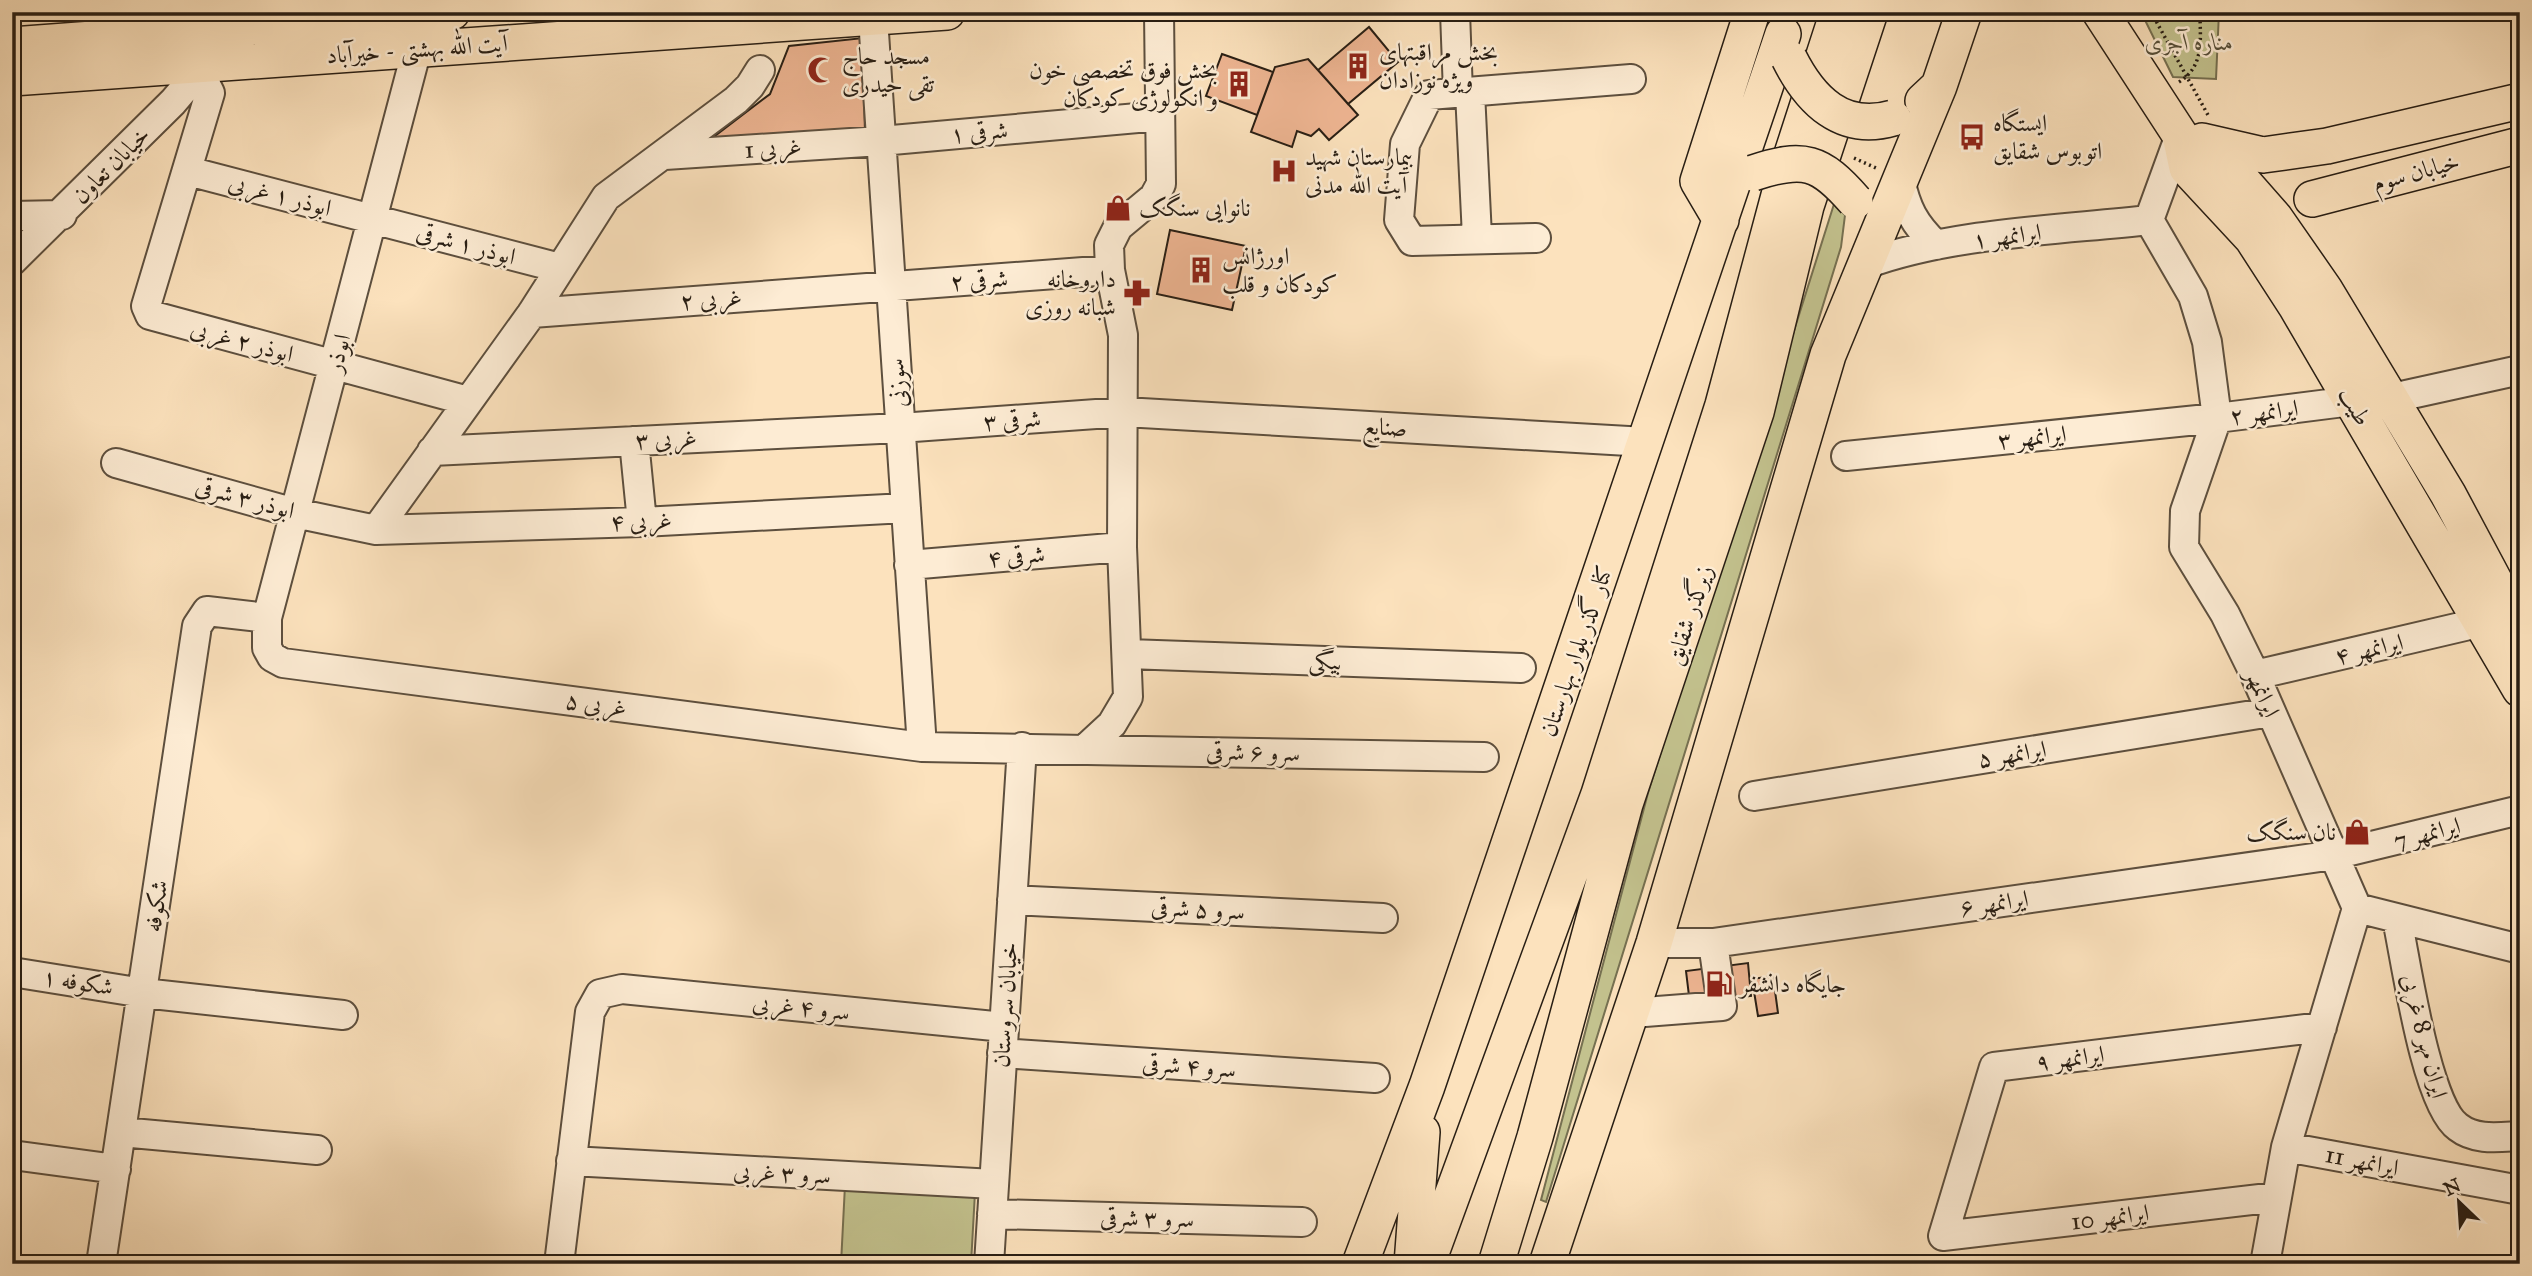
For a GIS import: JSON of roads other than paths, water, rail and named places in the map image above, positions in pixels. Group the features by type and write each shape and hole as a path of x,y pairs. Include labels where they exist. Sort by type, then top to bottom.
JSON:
{"main road":[{"name":"آیت الله بهشتی - خیرآباد","path":"12,45 108,24 452,12"},
{"name":"آیت الله بهشتی - خیرآباد","path":"12,78 197,73 616,24 947,12"},
{"path":"1721,220 1698,181 1752,12"},
{"name":"زیرگذر شقایق","path":"1427,1264 1453,1186 1483,1113 1599,794 1724,405 1781,188 1839,12"},
{"name":"زیرگذر شقایق","path":"1496,1264 1511,1219 1625,804 1756,412 1806,206 1870,12"},
{"path":"1547,1264 1654,943 1828,355 1939,86 1964,12"},
{"name":"طیب","path":"2100,12 2154,96 2200,133 2298,247 2310,298 2352,401 2509,620"},
{"path":"1786,29 1802,85 1831,112 1862,122 1893,118 1920,104 1939,86"},
{"name":"کنار گذر بلوار بهارستان","path":"1360,1264 1424,1094 1786,29"},
{"path":"2510,103 2514,146"},
{"name":"خیابان سوم","path":"2200,133 2263,155 2327,146 2510,103"},
{"name":"طیب","path":"2200,133 2187,168 2310,298 2388,399 2448,494 2509,620 2520,689"},
{"path":"2298,247 2327,146"},
{"name":"خیابان سوم","path":"2312,199 2514,146"},
{"path":"1721,220 1737,188 1753,173 1781,163 1808,163 1831,174 1855,201 1861,274"},
{"path":"1412,1264 1424,1094"},
{"path":"1513,1264 1582,1160"}],"street":[{"path":"1086,748 1112,724 1128,697 1122,547 1123,335 1110,270 1109,244 1112,235 1154,197 1161,184 1159,12"},
{"path":"1455,12 1477,237"},
{"name":"سوزنی","path":"872,15 922,747"},
{"name":"ابوذر","path":"272,657 267,648 267,618 417,49"},
{"path":"376,530 532,313 606,197 736,100 750,86 760,70"},
{"path":"188,171 210,93 197,73"},
{"name":"خیابان تعاون","path":"12,261 62,215 197,73"},
{"path":"1536,238 1477,237 1412,241 1399,220 1405,144 1429,95 1631,79"},
{"name":"شرقی ۱","path":"881,141 1160,116"},
{"path":"2150,220 2200,133"},
{"name":"غربی 1","path":"665,155 881,141"},
{"name":"ابوذر ۱ غربی","path":"188,171 372,219"},
{"name":"ابوذر ۲ غربی","path":"188,171 146,306 150,315 468,401"},
{"path":"1900,179 1908,212 1918,228 1936,245"},
{"path":"12,216 62,215"},
{"name":"ابوذر ۱ شرقی","path":"372,219 560,268"},
{"name":"ایرانمهر ۱","path":"1861,274 1894,254 1936,245 2150,220"},
{"name":"ایرانمهر","path":"2150,220 2193,296 2207,342 2217,418 2185,511 2184,547 2225,614 2255,675 2357,908"},
{"name":"شرقی ۲","path":"891,286 1110,270"},
{"name":"غربی ۲","path":"532,313 891,286"},
{"path":"2388,399 2520,370"},
{"name":"ایرانمهر ۲","path":"2217,418 2352,401"},
{"name":"صنایع","path":"1124,412 1646,442"},
{"name":"شرقی ۳","path":"900,428 1124,412"},
{"name":"ایرانمهر ۳","path":"1846,456 2217,418"},
{"name":"غربی ۳","path":"432,451 900,428"},
{"path":"634,441 642,522"},
{"name":"ابوذر ۳ شرقی","path":"116,463 295,513 376,530"},
{"name":"غربی ۴","path":"376,530 642,522 905,508"},
{"name":"شرقی ۴","path":"909,565 1122,547"},
{"name":"شکوفه","path":"101,1264 197,626 207,611 267,618"},
{"name":"ایرانمهر ۴","path":"2255,675 2509,620"},
{"name":"بیگی","path":"1128,654 1521,668"},
{"name":"غربی ۵","path":"272,657 297,665 922,747 1022,747"},
{"name":"ایرانمهر ۵","path":"1754,796 2272,712"},
{"name":"سرو ۶ شرقی","path":"1022,747 1484,757"},
{"name":"خیابان سروستان","path":"989,1264 1022,747"},
{"name":"ایرانمهر 7","path":"2334,855 2520,810"},
{"name":"ایرانمهر ۶","path":"1654,943 1713,943 2334,855"},
{"name":"سرو ۵ شرقی","path":"1012,900 1383,918"},
{"path":"2265,1264 2287,1147 2357,908 2520,949"},
{"name":"ایران مهر 8 غربی","path":"2397,919 2426,1058 2443,1109 2457,1127 2481,1138 2520,1136"},
{"path":"1632,1013 1722,1006 1713,943"},
{"name":"شکوفه ۱","path":"12,972 143,993 342,1015"},
{"name":"سرو ۴ غربی","path":"571,1161 590,1012 600,994 622,989 1003,1040"},
{"name":"ایرانمهر ۹","path":"1943,1237 1994,1067 2322,1027"},
{"name":"سرو ۴ شرقی","path":"1003,1040 1375,1078"},
{"path":"121,1132 317,1150"},
{"name":"ایرانمهر 11","path":"2287,1147 2520,1191"},
{"path":"12,1155 116,1169"},
{"path":"559,1264 571,1161"},
{"name":"سرو ۳ غربی","path":"571,1161 994,1184"},
{"name":"ایرانمهر 10","path":"1943,1237 2277,1198"},
{"name":"سرو ۳ شرقی","path":"992,1214 1302,1222"}],"place":[{"name":"بخش مراقبتهای ویژه نوزادان","path":"1358,66"},
{"name":"مسجد حاج تقی حیدری","path":"821,70"},
{"name":"بخش فوق تخصصی خون و انکولوژی کودکان","path":"1239,84"},
{"name":"ایستگاه اتوبوس شقایق","path":"1972,137"},
{"name":"بیمارستان شهید آیت الله مدنی","path":"1284,171"},
{"name":"نانوایی سنگک","path":"1118,208"},
{"name":"اورژانس کودکان و قلب","path":"1201,270"},
{"name":"داروخانه شبانه روزی","path":"1137,293"},
{"name":"نان سنگک","path":"2357,832"},
{"name":"جایگاه دانشفر","path":"1719,984"}],"park label":[{"name":"مناره آجری","path":"2189,42"}]}
